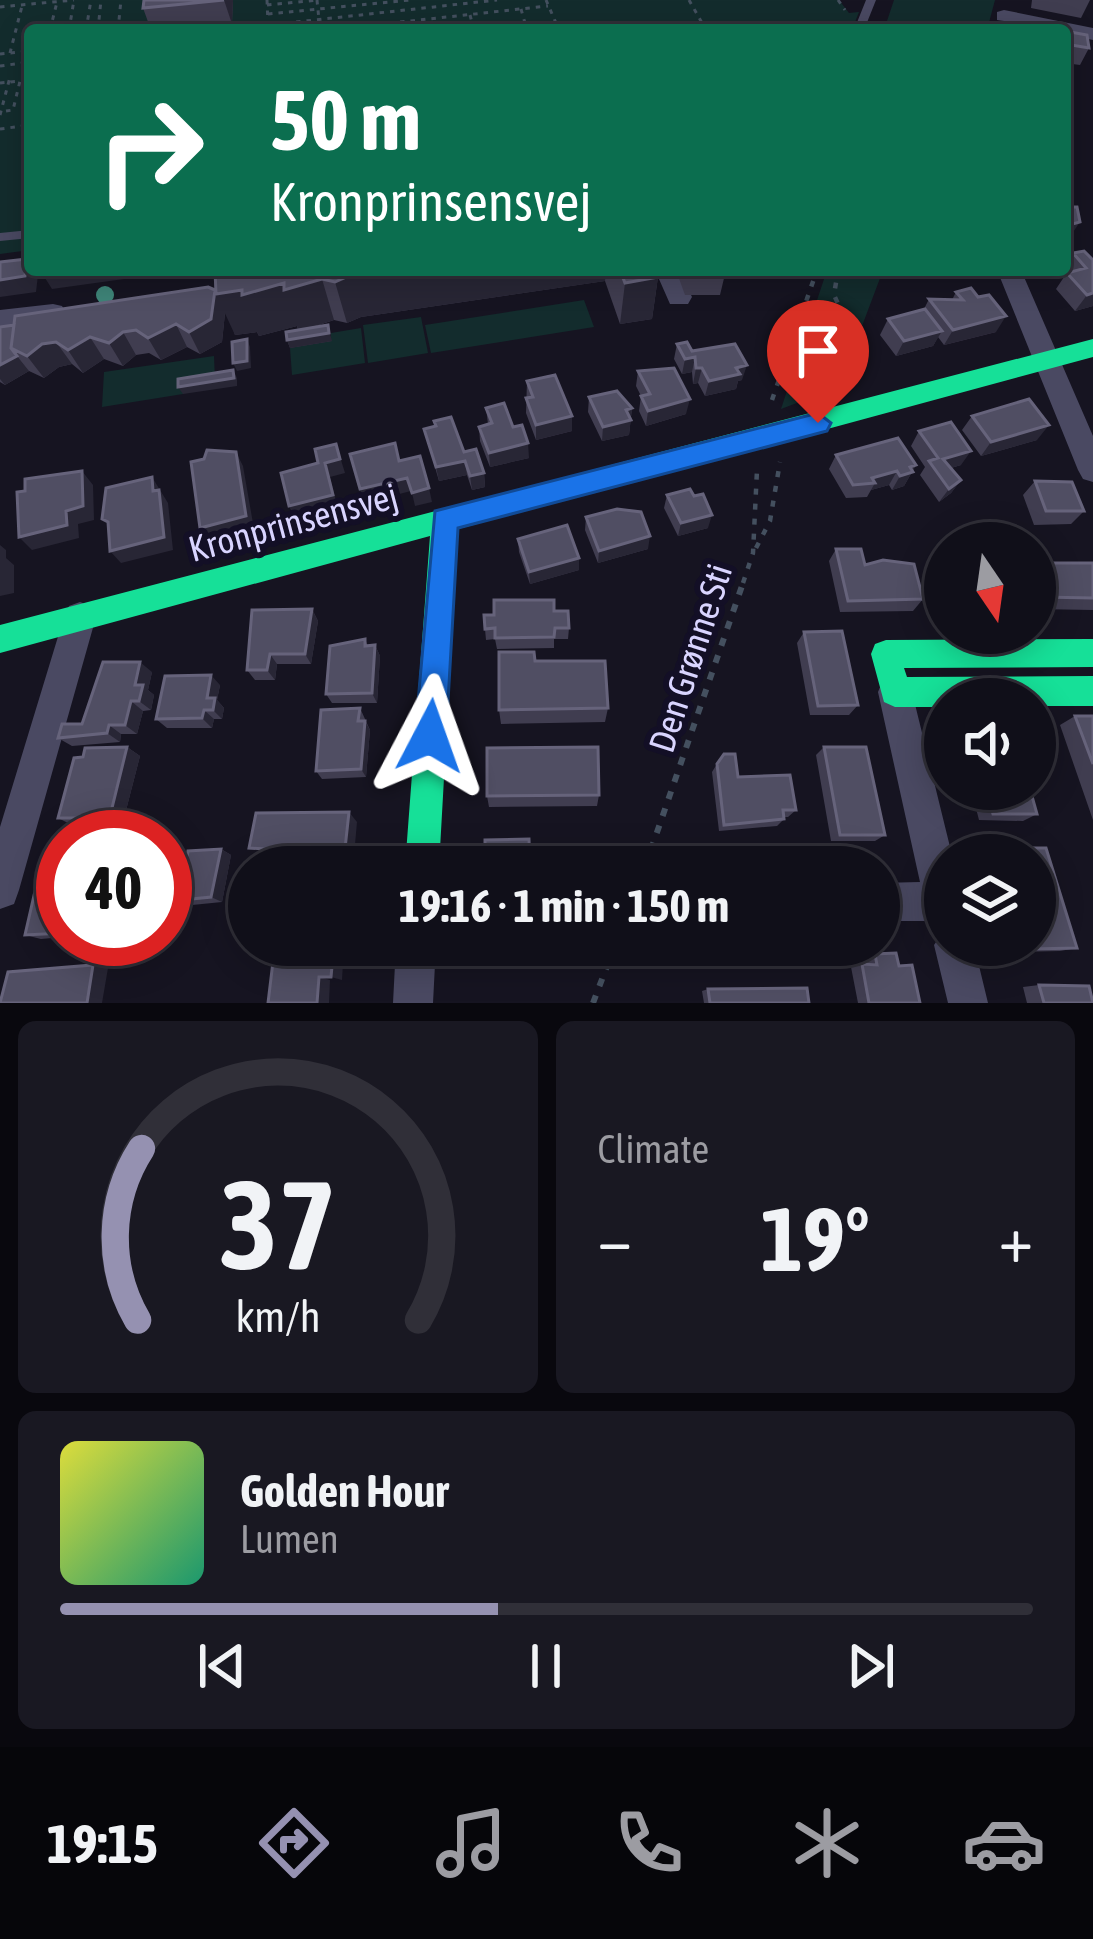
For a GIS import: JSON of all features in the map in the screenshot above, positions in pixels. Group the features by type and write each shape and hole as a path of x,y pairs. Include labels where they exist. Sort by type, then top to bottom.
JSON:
{"street":[{"path":"1004,16 1044,24"},
{"path":"670,276 679,297"},
{"path":"1011,276 1093,470"},
{"path":"0,320 70,310"},
{"name":"Kronprinsensvej","path":"0,639 1093,348"},
{"path":"423,846 445,519"},
{"path":"0,890 80,617"},
{"path":"928,834 886,654 1093,653"},
{"path":"895,692 1093,691"},
{"path":"412,1003 415,966"},
{"path":"959,966 968,1003"}],"path":[{"path":"0,18 2,7 74,0"},
{"path":"268,24 267,3 318,0 322,24"},
{"path":"268,14 410,0"},
{"path":"430,0 433,7"},
{"path":"278,24 497,0"},
{"path":"525,0 528,8"},
{"path":"388,24 547,3"},
{"path":"10,53 23,5"},
{"path":"520,9 525,24"},
{"path":"470,15 472,24"},
{"path":"431,19 432,24"},
{"path":"0,54 24,52"},
{"path":"0,83 9,80 20,81 13,110 0,113 9,80"},
{"path":"2,97 16,95"},
{"path":"770,407 816,276"},
{"path":"794,401 805,382 848,349 853,337 834,295 837,276"},
{"path":"753,554 770,521 781,453"},
{"name":"Den Grønne Sti","path":"652,846 753,554 757,459"},
{"path":"592,1003 607,966"}],"green space":[{"path":"0,0 839,0 849,13 859,12 854,24 24,24 24,251 0,254"},
{"path":"894,0 995,0 989,24 886,24"},
{"path":"825,276 881,276 839,387 781,409"},
{"path":"584,300 594,327 431,353 425,325"},
{"path":"421,317 428,353 368,363 363,325"},
{"path":"361,328 365,363 292,375 290,348 331,341 331,333"},
{"path":"214,356 215,381 183,386 183,394 102,407 104,372"}],"building":[{"path":"144,0 224,0 143,8"},
{"path":"1071,32 1087,35 1089,48 1071,45"},
{"path":"1071,207 1077,207 1080,222 1071,224"},
{"path":"1084,251 1093,260 1093,293 1087,295 1070,276 1086,268 1073,253"},
{"path":"24,259 25,276 0,280 0,262"},
{"path":"215,276 349,276 284,290 284,283 242,295 242,290 216,294"},
{"path":"622,276 658,277 625,283"},
{"path":"208,287 215,290 211,319 189,332 176,324 148,338 136,330 123,332 109,343 90,337 68,350 56,342 42,344 27,356 11,348 15,316"},
{"path":"971,288 978,297 989,295 1006,316 953,330 929,299 963,300 956,292"},
{"path":"925,309 942,331 904,341 888,319"},
{"path":"14,325 11,348 17,356 0,365 0,327"},
{"path":"328,325 329,333 287,340 286,332"},
{"path":"247,339 247,361 233,363 232,342"},
{"path":"687,342 692,351 735,344 747,365 736,368 740,374 709,381 702,368 696,368 695,357 685,359 677,344"},
{"path":"674,368 690,399 648,411 641,396 650,394 638,371"},
{"path":"233,370 234,378 178,387 178,379"},
{"path":"555,375 572,416 536,425 526,398 533,397 527,381"},
{"path":"617,391 632,408 626,410 631,420 603,427 589,397"},
{"path":"1029,399 1049,425 991,442 972,416"},
{"path":"504,403 513,427 522,425 528,443 489,453 479,427 492,423 486,408"},
{"path":"451,417 464,452 476,449 484,473 470,476 465,461 436,467 424,429"},
{"path":"951,422 971,451 943,459 961,480 949,489 929,461 938,458 919,431"},
{"path":"898,438 916,465 910,467 913,472 900,476 897,471 872,478 875,483 853,485 836,455"},
{"path":"395,443 399,461 420,456 429,488 412,493 407,478 360,489 350,454"},
{"path":"336,444 340,459 325,463 333,495 289,506 281,473 318,463 315,449"},
{"path":"207,450 236,452 246,516 200,528 191,462 204,459"},
{"path":"82,471 83,506 66,511 67,525 19,537 17,492 25,491 25,479"},
{"path":"152,477 153,491 159,490 164,537 110,551 108,522 102,519 106,488"},
{"path":"1035,481 1072,482 1084,511 1046,511"},
{"path":"690,489 694,496 703,494 712,515 681,523 667,495"},
{"path":"617,509 641,512 650,536 599,551 586,517"},
{"path":"567,525 579,558 529,572 518,539"},
{"path":"836,549 861,549 865,565 883,560 914,564 923,599 848,601"},
{"path":"1056,563 1093,563 1093,598 1056,597"},
{"path":"494,600 554,600 554,611 568,611 569,628 555,628 554,637 495,638 495,628 485,629 484,615 494,615"},
{"path":"312,609 305,654 270,654 267,670 247,670 252,610"},
{"path":"842,631 858,705 818,706 804,632"},
{"path":"365,639 365,646 375,645 372,693 326,694 330,646"},
{"path":"499,652 534,652 535,661 605,661 608,708 499,710"},
{"path":"103,662 140,662 135,685 143,685 139,701 131,701 125,725 109,725 107,733 58,738 62,724 82,724"},
{"path":"211,675 207,698 215,698 213,710 204,710 202,718 156,719 165,676"},
{"path":"360,708 358,721 365,721 361,769 316,771 321,710"},
{"path":"1075,716 1093,716 1093,764"},
{"path":"127,747 111,810 60,810 74,758 83,757 85,748"},
{"path":"598,747 599,795 487,796 487,748"},
{"path":"824,747 866,747 885,835 840,835"},
{"path":"724,754 735,754 738,777 790,775 796,810 783,810 784,819 724,825 717,764"},
{"path":"992,810 1036,810 1037,814 993,814"},
{"path":"349,812 345,846 249,846 256,813"},
{"path":"529,839 529,846 485,846 485,840"},
{"path":"221,849 211,897 192,899 192,851"},
{"path":"1056,880 1077,948 1056,948"},
{"path":"36,887 36,934 25,935"},
{"path":"912,965 920,1003 869,1003 862,966"},
{"path":"93,966 87,1003 0,1003 8,972"},
{"path":"272,966 332,966 331,977 319,977 317,1003 268,1003"},
{"path":"1039,985 1089,986 1093,1003 1044,1003"},
{"path":"807,988 809,1003 710,1003 708,989"}],"traffic: fast":[{"path":"0,639 1093,348"},
{"path":"423,846 445,519"},
{"path":"1093,653 886,654 895,692 1093,691"}],"route":[{"path":"430,736 445,519 818,423"}]}
